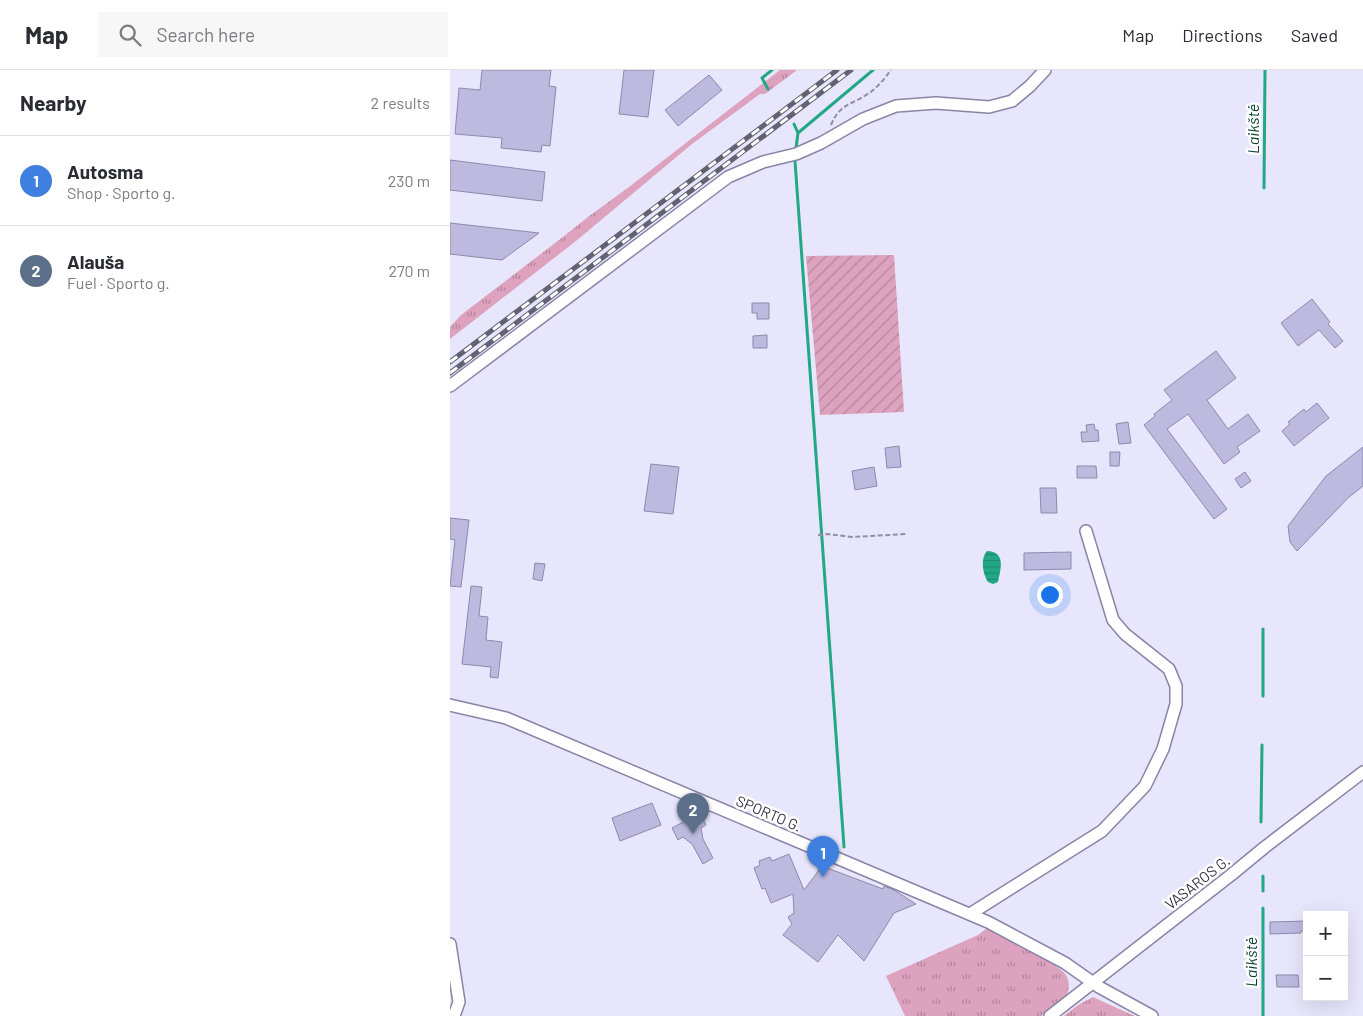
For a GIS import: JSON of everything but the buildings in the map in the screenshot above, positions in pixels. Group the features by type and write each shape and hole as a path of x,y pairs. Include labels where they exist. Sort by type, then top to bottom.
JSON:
{"street":[{"path":"450,386 728,177 764,162 796,154 863,119 896,106 936,103 989,107 1012,101 1045,70"},
{"path":"970,914 1102,831 1145,786 1163,749 1176,704 1176,686 1168,670 1125,634 1113,620 1086,531"},
{"name":"SPORTO G.","path":"450,705 506,718 970,914 1064,963 1120,1000 1152,1016"},
{"name":"VASAROS G.","path":"1050,1016 1363,772"},
{"path":"450,944 460,1002 454,1016"}],"path":[{"path":"827,139 828,131 836,114 845,106 878,86 891,70"},
{"path":"818,535 827,534 852,537 907,534"}],"green space":[{"path":"780,70 797,70 765,94 760,94 692,144 576,241 450,339 450,327 461,315"},
{"path":"894,255 904,412 820,415 806,256"},
{"path":"987,928 1063,971 1069,982 1066,997 1041,1016 905,1016 886,976 978,935"},
{"path":"1093,997 1135,1016 1064,1016 1078,1005"}],"shaded area":[{"path":"987,551 997,554 1001,562 998,582 993,584 988,582 984,571 983,562"}],"waterway":[{"path":"768,89 762,78 772,70"},
{"path":"798,133 873,70"},
{"name":"Laikštė","path":"1264,188 1265,70"},
{"path":"794,124 798,133 796,148"},
{"path":"795,161 844,847"},
{"name":"Laikštė","path":"1263,629 1263,696"},
{"name":"Laikštė","path":"1261,822 1262,745"},
{"name":"Laikštė","path":"1263,876 1263,891"},
{"name":"Laikštė","path":"1263,908 1263,1016"}],"railway":[{"path":"450,362 837,70"},
{"path":"450,373 851,70"}],"place":[{"name":"Alauša","path":"693,834"},
{"name":"Autosma","path":"823,877"}]}
